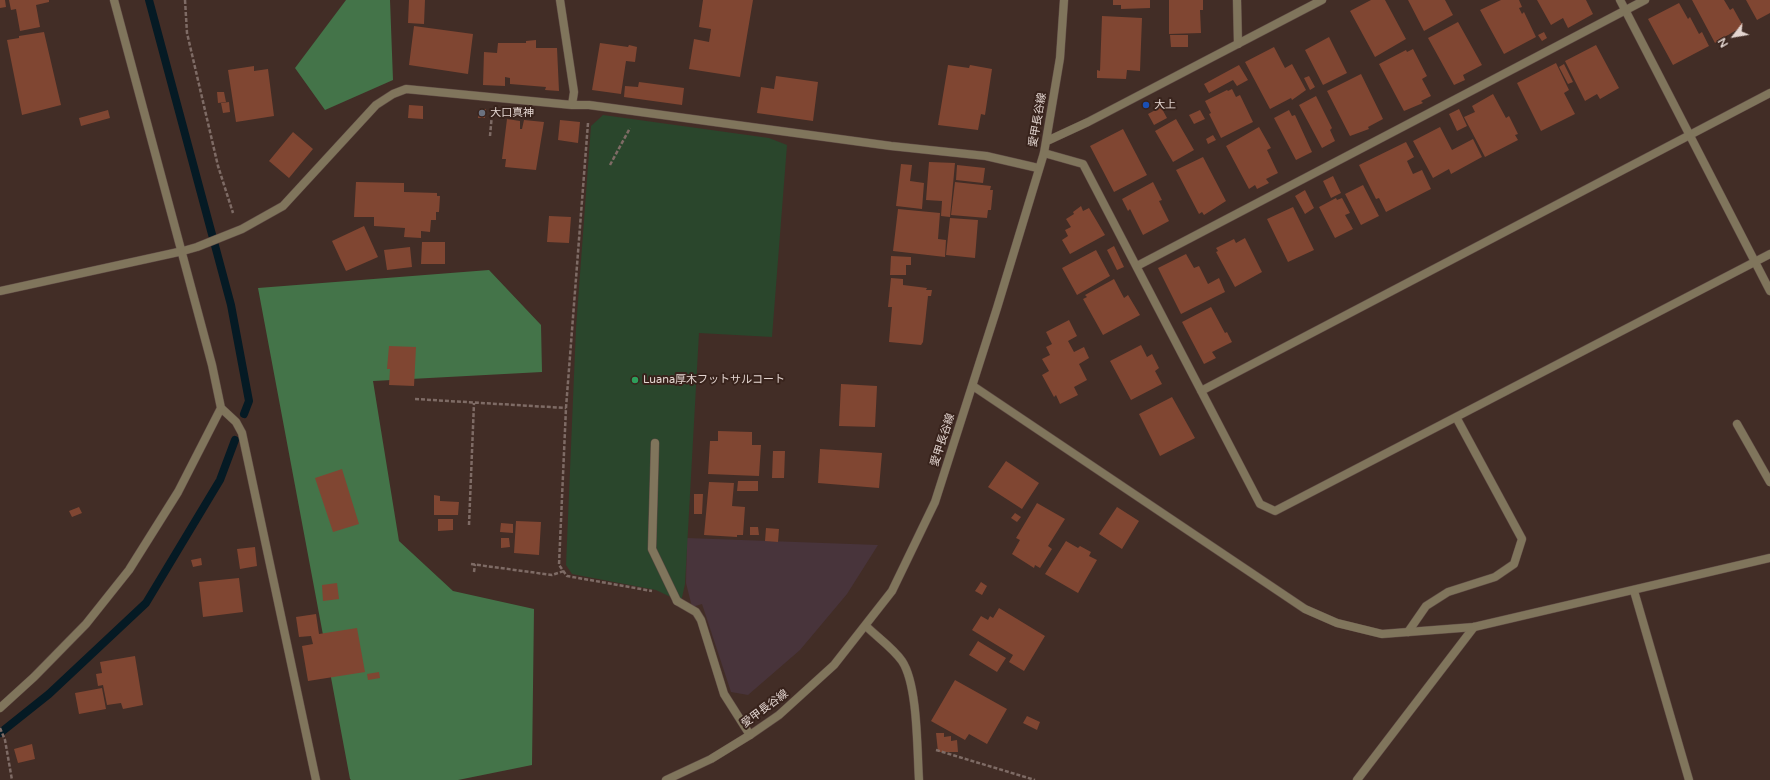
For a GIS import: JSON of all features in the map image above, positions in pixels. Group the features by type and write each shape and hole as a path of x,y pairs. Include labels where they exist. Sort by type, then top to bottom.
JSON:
{"street":[{"path":"114,0 183,251 212,365 221,408 236,422 242,432 316,780"},
{"path":"560,0 574,92 572,105"},
{"name":"愛甲長谷線","path":"666,780 711,759 750,735 779,714 829,670 866,626 892,591 935,502 973,386 1038,168 1044,153 1060,58 1064,0"},
{"path":"1237,0 1238,44"},
{"path":"1047,141 1088,122 1322,0"},
{"path":"1620,0 1770,291"},
{"path":"1137,266 1645,0"},
{"path":"0,290 183,251 242,229 283,206 376,105 393,94 406,89 572,105 589,105 891,146 986,156 1038,168"},
{"path":"1201,391 1770,93"},
{"path":"1044,153 1083,164 1260,504 1275,511 1770,254"},
{"path":"973,386 1305,609 1337,623 1382,634 1474,627 1634,591 1770,558"},
{"path":"0,708 34,677 86,624 129,570 178,492 221,408"},
{"path":"1408,632 1426,606 1448,592 1495,577 1514,564 1522,539 1456,417"},
{"path":"1737,424 1770,482"},
{"path":"655,443 652,549 677,601 696,612 701,620 724,694 750,735"},
{"path":"1634,591 1689,780"},
{"path":"866,626 902,661 908,676 913,698 919,780"},
{"path":"1357,780 1474,627"}],"path":[{"path":"185,0 187,33 218,166 233,213 242,229"},
{"path":"589,105 566,408 559,565 567,576 656,591 677,601"},
{"path":"610,166 629,134 634,112"},
{"path":"415,399 566,408"},
{"path":"469,525 474,403"},
{"path":"474,572 473,564 552,575 564,571"},
{"path":"0,728 3,735 12,780"},
{"path":"916,744 1035,780"}],"shaded area":[{"path":"687,538 878,545 847,594 800,650 748,695 731,692 702,604 692,607 686,583"}],"green space":[{"path":"346,0 390,0 393,80 325,110 295,68"},
{"name":"Luana厚木フットサルコート","path":"603,115 769,138 787,145 772,337 699,333 685,584 681,602 656,590 572,574 566,565 576,328 591,126"},
{"path":"489,270 541,325 542,372 373,381 399,541 453,591 534,609 532,765 458,780 351,780 258,288"}],"building":[{"path":"0,0 5,0 6,7 0,8"},
{"path":"9,0 49,0 49,2 36,5 40,27 20,31 16,9 11,10"},
{"path":"409,0 425,0 424,24 408,23"},
{"path":"703,0 753,0 740,77 689,69 694,39 709,42 711,29 699,27"},
{"path":"1113,0 1150,0 1150,8 1121,9 1121,5 1113,5"},
{"path":"1169,0 1203,0 1203,10 1200,10 1201,33 1169,34"},
{"path":"1371,0 1385,0 1406,39 1375,57 1350,11"},
{"path":"1408,0 1445,0 1453,15 1424,31"},
{"path":"1501,0 1519,0 1522,7 1519,8 1522,14 1524,12 1536,37 1504,54 1480,10"},
{"path":"1537,0 1586,0 1593,14 1568,28 1563,18 1551,25"},
{"path":"1692,0 1724,0 1730,10 1733,8 1743,26 1715,43"},
{"path":"1746,0 1770,0 1770,13 1757,20"},
{"path":"1679,3 1688,19 1690,17 1699,34 1702,32 1709,46 1673,65 1648,19"},
{"path":"1102,16 1142,18 1140,71 1127,70 1126,79 1097,78 1097,70 1100,71"},
{"path":"1458,22 1482,65 1463,75 1465,80 1454,85 1428,38"},
{"path":"414,26 473,34 468,74 409,65"},
{"path":"44,32 61,105 22,115 7,40 19,38 19,36"},
{"path":"1544,32 1547,38 1542,41 1538,35"},
{"path":"1170,35 1188,35 1188,47 1171,47"},
{"path":"1329,37 1347,73 1323,85 1305,50"},
{"path":"536,40 536,48 557,48 559,91 545,90 546,87 510,84 510,78 505,77 505,86 483,85 484,52 497,53 498,43 526,43 526,41"},
{"path":"600,43 637,47 635,62 626,61 621,94 592,90"},
{"path":"1596,45 1619,88 1600,99 1597,94 1585,101 1565,61"},
{"path":"1274,47 1285,68 1292,64 1306,90 1292,100 1291,98 1270,109 1245,62"},
{"path":"1413,49 1427,76 1422,79 1431,96 1421,101 1423,103 1404,111 1379,64 1406,50 1407,52"},
{"path":"1556,63 1569,90 1564,93 1575,114 1541,131 1517,83"},
{"path":"1564,64 1573,82 1568,84 1559,67"},
{"path":"948,65 969,68 970,65 992,69 985,115 981,114 978,130 938,125"},
{"path":"1239,65 1248,80 1237,86 1233,80 1209,93 1204,84"},
{"path":"254,66 254,71 268,69 274,116 236,122 228,70"},
{"path":"1361,74 1383,119 1368,127 1369,129 1350,136 1327,91"},
{"path":"776,76 818,82 813,121 757,113 761,87 774,89"},
{"path":"1309,76 1315,87 1310,90 1304,78"},
{"path":"639,82 684,88 682,105 624,97 625,86 638,87"},
{"path":"1232,89 1236,97 1240,95 1253,122 1221,138 1209,114 1211,113 1205,101"},
{"path":"217,92 224,92 226,102 218,103"},
{"path":"1493,94 1506,118 1509,116 1518,134 1515,135 1518,140 1485,157 1464,117 1475,112 1472,106"},
{"path":"1316,96 1332,128 1330,130 1335,141 1322,148 1299,105"},
{"path":"229,102 230,112 223,113 221,103"},
{"path":"409,105 423,106 423,119 408,118"},
{"path":"1161,107 1167,118 1154,125 1148,114"},
{"name":"大口真神","path":"479,109 486,109 485,118 478,118"},
{"path":"1459,109 1467,126 1457,131 1449,114"},
{"path":"108,110 110,118 81,126 79,118"},
{"path":"1200,110 1205,119 1194,124 1189,115"},
{"path":"1289,110 1292,116 1295,115 1312,152 1296,160 1274,118"},
{"path":"507,119 520,121 520,129 522,129 524,120 544,122 536,170 505,167 506,159 502,159"},
{"path":"1176,119 1194,150 1173,162 1155,131"},
{"path":"560,120 580,122 578,143 558,140"},
{"path":"1259,127 1271,148 1267,150 1278,173 1266,179 1269,183 1257,189 1255,185 1249,189 1226,146"},
{"path":"1440,127 1452,150 1473,139 1482,157 1451,174 1449,169 1433,178 1413,141"},
{"path":"1123,129 1147,175 1114,192 1090,146"},
{"path":"293,132 313,149 289,178 269,161"},
{"path":"1213,135 1216,140 1208,144 1206,139"},
{"path":"1406,142 1414,157 1407,161 1413,174 1422,170 1431,189 1386,212 1379,198 1376,199 1359,165"},
{"path":"1203,157 1226,201 1204,215 1202,212 1199,214 1176,170"},
{"path":"929,162 955,163 950,217 941,216 942,201 926,200"},
{"path":"901,164 912,165 910,181 924,183 922,209 896,206"},
{"path":"957,165 985,168 983,183 956,180"},
{"path":"1333,176 1341,193 1331,198 1323,181"},
{"path":"356,182 404,183 404,192 437,193 437,196 440,196 439,212 436,212 436,220 431,220 430,232 421,231 421,238 404,237 405,228 374,226 374,217 354,217"},
{"path":"955,182 991,186 990,190 993,190 991,210 988,210 987,218 951,215"},
{"path":"1153,182 1162,200 1159,201 1169,221 1143,235 1130,209 1128,211 1122,199"},
{"path":"1363,185 1379,216 1361,225 1345,194"},
{"path":"1305,190 1314,208 1305,214 1295,196"},
{"path":"1336,198 1337,200 1342,198 1350,213 1345,215 1353,229 1335,238 1319,207"},
{"path":"1081,206 1083,211 1089,208 1105,235 1070,254 1062,240 1068,236 1065,230 1071,227 1066,219 1074,214 1073,212"},
{"path":"1293,207 1314,250 1288,262 1267,219"},
{"path":"898,209 940,213 938,239 946,240 945,257 893,251"},
{"path":"549,216 571,217 569,243 547,242"},
{"path":"950,218 978,220 975,258 946,255"},
{"path":"364,226 378,257 346,271 332,241"},
{"path":"1245,238 1262,272 1235,287 1216,252 1218,251 1216,248 1234,239 1236,243"},
{"path":"422,242 445,242 445,264 421,264"},
{"path":"1114,246 1124,267 1117,270 1107,250"},
{"path":"410,247 412,267 387,270 384,250"},
{"path":"1096,250 1110,276 1077,295 1062,268"},
{"path":"1186,254 1194,268 1199,266 1208,284 1219,278 1225,292 1181,314 1158,268"},
{"path":"891,256 911,257 911,265 906,265 906,275 890,275"},
{"path":"891,278 903,279 903,285 932,290 931,296 928,296 923,342 921,345 889,342 892,307 888,307"},
{"path":"1114,279 1124,298 1128,295 1140,315 1103,335 1083,299 1087,297 1085,295"},
{"path":"1211,307 1225,333 1227,332 1232,342 1212,352 1216,358 1204,364 1182,322"},
{"path":"1069,320 1077,336 1068,341 1074,352 1084,347 1089,358 1079,364 1087,380 1074,387 1078,395 1060,404 1056,395 1054,397 1042,375 1049,371 1042,359 1050,355 1046,347 1052,344 1046,332"},
{"path":"1141,345 1147,357 1152,354 1159,368 1155,371 1162,384 1131,400 1110,361"},
{"path":"389,346 416,347 414,386 389,385 390,369 387,369"},
{"path":"841,384 877,386 875,427 839,426"},
{"path":"1172,397 1195,438 1160,456 1139,414"},
{"path":"718,431 752,432 752,445 761,445 759,476 708,474 710,441 718,441"},
{"path":"820,449 882,453 879,488 818,483"},
{"path":"773,451 785,451 784,478 772,478"},
{"path":"1006,461 1039,483 1022,509 988,487"},
{"path":"342,469 359,524 333,532 315,478"},
{"path":"738,481 758,481 758,491 737,491"},
{"path":"709,482 734,483 732,506 745,507 743,535 737,535 737,537 704,535"},
{"path":"694,494 703,494 702,514 694,514"},
{"path":"434,495 440,496 440,501 459,502 458,515 434,515"},
{"path":"1037,503 1065,519 1048,546 1052,549 1040,568 1035,565 1034,568 1012,554 1020,540 1016,538"},
{"path":"79,507 82,513 72,517 69,511"},
{"path":"1117,507 1139,521 1122,549 1099,534"},
{"path":"1015,513 1021,517 1017,522 1011,518"},
{"path":"438,519 453,519 453,530 438,531"},
{"path":"516,521 541,522 539,555 514,553"},
{"path":"501,523 513,524 513,533 500,532"},
{"path":"750,527 758,527 759,535 750,535"},
{"path":"766,528 779,529 778,542 765,541"},
{"path":"501,538 509,538 510,547 501,548"},
{"path":"1066,541 1078,548 1080,546 1091,552 1089,556 1097,560 1078,593 1045,574"},
{"path":"255,547 257,566 240,569 237,549"},
{"path":"201,558 202,565 193,567 191,560"},
{"path":"239,578 243,612 203,617 199,582"},
{"path":"981,582 987,586 982,595 975,591"},
{"path":"337,583 339,599 323,601 322,585"},
{"path":"999,608 1045,636 1024,671 1009,662 1013,655 972,630 981,616 988,620 990,616 993,618"},
{"path":"316,614 319,634 357,628 365,672 308,681 302,646 313,644 311,636 299,637 296,617"},
{"path":"978,641 1006,658 997,672 969,655"},
{"path":"135,656 143,705 123,709 121,703 107,705 103,685 98,686 96,674 102,673 100,662"},
{"path":"379,672 380,678 368,680 367,674"},
{"path":"955,680 1007,709 987,744 969,734 965,740 931,721"},
{"path":"102,688 106,709 79,714 75,693"},
{"path":"1027,716 1040,722 1037,730 1023,723"},
{"path":"936,733 944,733 944,737 951,736 951,741 957,740 958,752 938,752"},
{"path":"32,744 35,759 18,763 14,749"}],"waterway":[{"path":"149,0 231,305 249,401 244,414"},
{"path":"0,733 49,694 146,603 220,480 235,440"}],"place":[{"name":"大上","path":"1146,105"},
{"name":"大口真神","path":"482,113"},
{"name":"Luana厚木フットサルコート","path":"635,380"}]}
